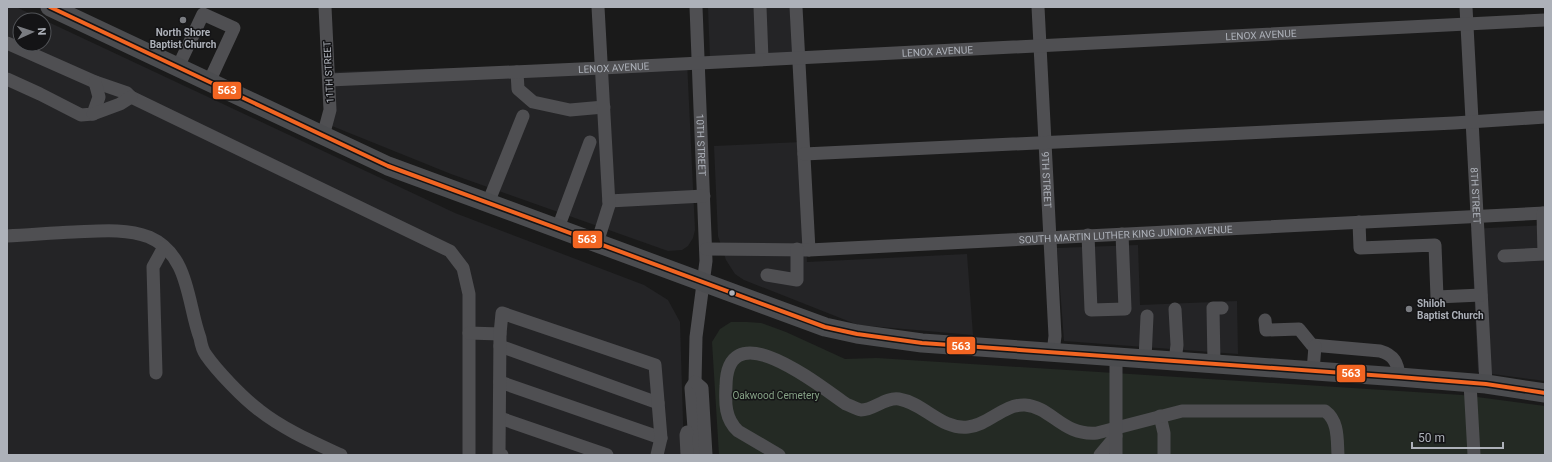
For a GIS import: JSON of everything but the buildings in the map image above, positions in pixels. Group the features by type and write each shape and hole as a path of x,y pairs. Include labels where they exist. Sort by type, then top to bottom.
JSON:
{"highway":[{"path":"50,7 388,166 832,329 922,343 1398,377 1478,384 1545,393"}],"street":[{"name":"11TH STREET","path":"323,136 330,110 325,7"},
{"path":"597,243 609,205 598,7"},
{"name":"10TH STREET","path":"696,7 706,249 704,283 696,337 695,382 691,388 696,455"},
{"path":"760,7 762,59"},
{"path":"767,275 797,280 803,250 804,154 796,7"},
{"name":"9TH STREET","path":"1038,7 1055,336 1053,353"},
{"name":"8TH STREET","path":"1466,7 1481,295 1474,455"},
{"path":"178,67 203,14 234,28 209,82"},
{"name":"LENOX AVENUE","path":"329,80 602,68 1545,20"},
{"path":"7,43 96,82 127,93 131,97 450,251 463,268 469,294 469,455"},
{"path":"517,72 518,88 532,102 570,110 604,107"},
{"path":"7,79 81,115 93,114 120,104 131,97"},
{"path":"93,114 99,97 96,82"},
{"path":"488,203 523,116"},
{"path":"804,154 1473,122 1545,117"},
{"path":"558,228 590,142"},
{"path":"609,201 704,196"},
{"path":"1504,256 1544,254 1544,213"},
{"name":"SOUTH MARTIN LUTHER KING JUNIOR AVENUE","path":"706,249 803,250 1544,213"},
{"path":"1359,222 1360,248 1435,245 1437,297 1481,295"},
{"path":"7,236 94,231 127,231 149,238 164,247 179,265 185,277 195,325 205,354 230,383 258,410 286,428 332,453"},
{"path":"1088,235 1091,310 1125,309 1122,234"},
{"path":"156,373 153,267 164,247"},
{"path":"1214,364 1213,308 1222,308"},
{"path":"1174,361 1177,345 1175,309"},
{"path":"502,455 499,454 500,340 502,313 655,366 661,438 657,455"},
{"path":"1145,359 1148,316"},
{"path":"1265,320 1266,330 1299,329 1312,346 1380,351 1388,354 1394,358 1398,365 1398,377"},
{"path":"469,333 500,340 658,403"},
{"path":"1313,371 1315,346"},
{"path":"779,455 738,431 732,426 729,419 725,398 728,370 732,362 742,355 757,353 778,359 846,404 861,410 884,401 897,399 917,406 944,422 962,428 978,425 1009,407 1025,405 1042,411 1061,424 1081,432 1097,433 1116,432 1160,416 1190,410 1325,411 1329,414 1336,426 1338,455"},
{"path":"1116,357 1116,455"},
{"path":"500,382 661,438"},
{"path":"695,382 702,388 706,455"},
{"path":"1160,416 1164,433 1164,455"},
{"path":"500,418 607,455"},
{"path":"687,455 686,435 694,420"},
{"path":"1100,455 1116,432"}],"shaded area":[{"path":"7,7 16,7 27,12 12,12 12,52 52,52 52,24 455,213 644,285 668,300 680,322 684,455 7,455"},
{"path":"708,7 794,7 796,56 710,60"},
{"path":"687,61 695,230 693,238 688,246 682,250 668,251 451,174 332,126 330,72"},
{"path":"802,142 807,262 967,254 973,335 858,325 744,280 735,274 726,260 718,236 714,146"},
{"path":"1545,225 1545,381 1478,372 1471,229"},
{"path":"1138,245 1140,305 1237,301 1238,354 1064,341 1057,248"}],"green space":[{"name":"Oakwood Cemetery","path":"731,322 761,323 786,332 845,359 877,358 1462,395 1545,406 1545,455 719,455 712,342 720,329"}],"transit line":[{"name":"563","path":"50,7 388,166 825,327 857,334 922,343 1399,377 1486,384 1545,393"}],"place":[{"name":"North Shore Baptist Church","path":"183,20"},
{"name":"Shiloh Baptist Church","path":"1409,309"}]}
